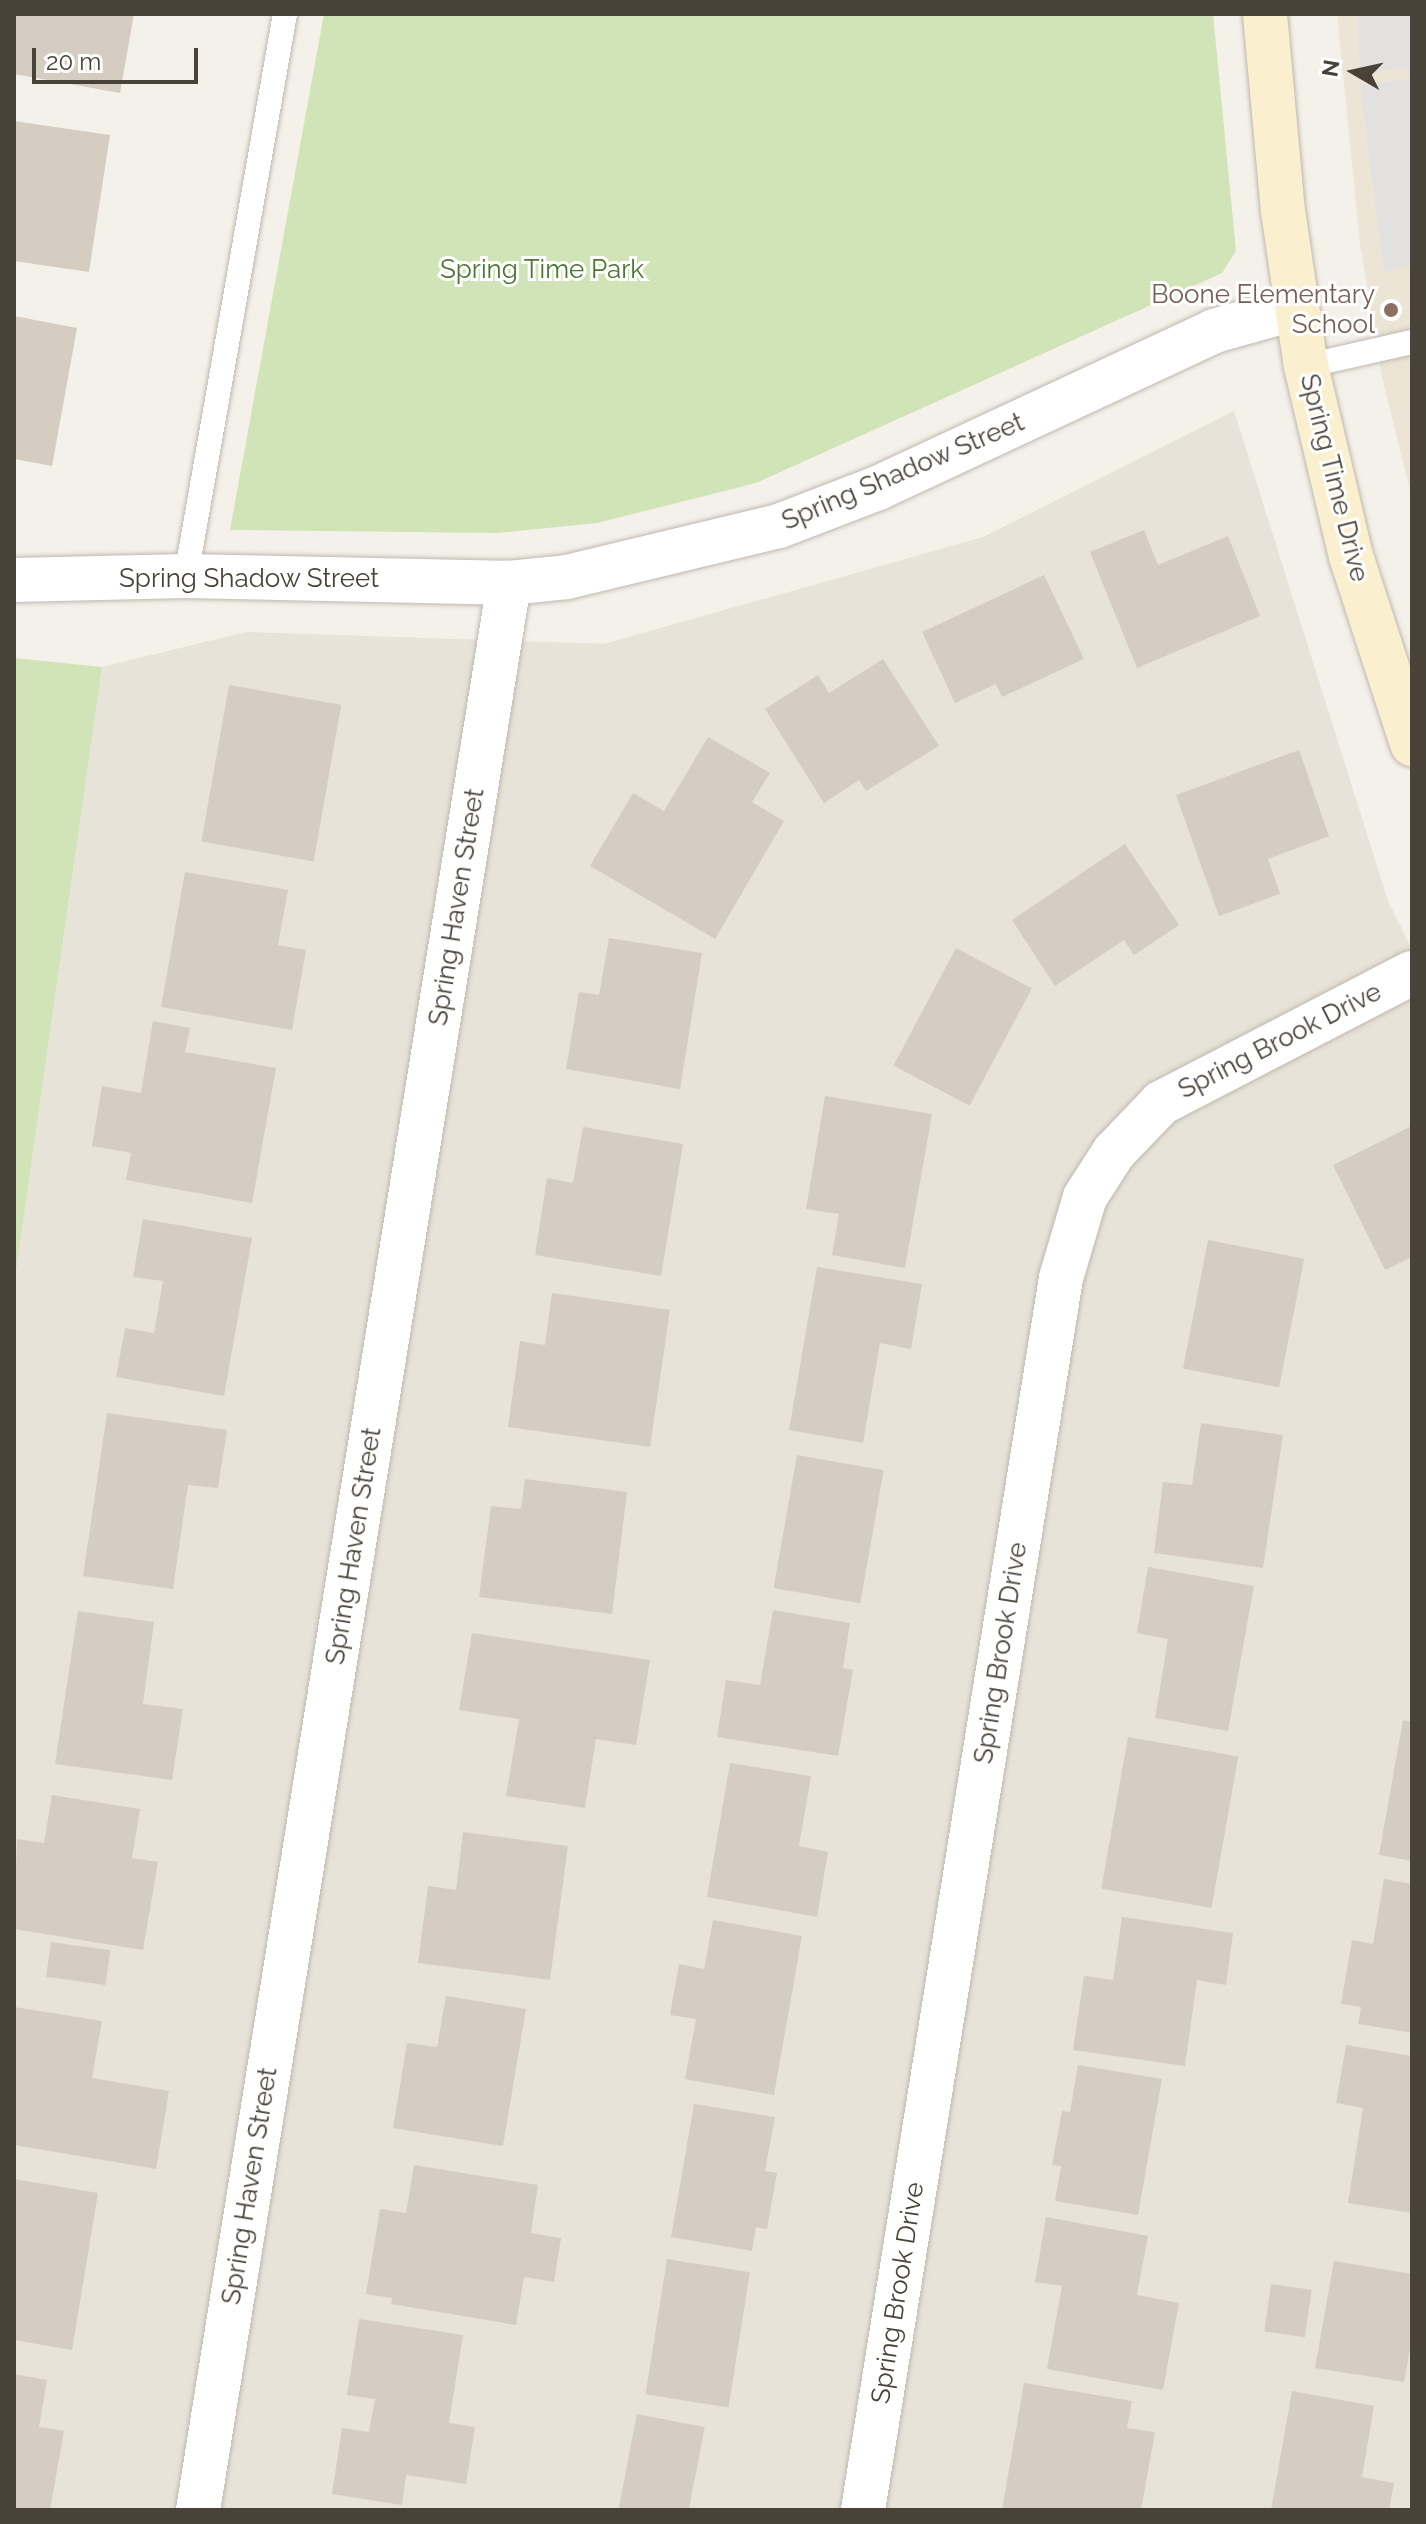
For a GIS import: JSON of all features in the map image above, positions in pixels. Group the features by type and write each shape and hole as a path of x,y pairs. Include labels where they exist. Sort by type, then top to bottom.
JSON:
{"street":[{"name":"Spring Time Drive","path":"1265,14 1296,308 1306,366 1351,556 1412,744"},
{"name":"Spring Shadow Street","path":"14,580 186,576 509,583 567,577 779,526 878,488 1214,331 1296,308"},
{"name":"Spring Haven Street","path":"198,2510 509,583"},
{"name":"Spring Brook Drive","path":"863,2510 1061,1278 1085,1197 1114,1152 1161,1103 1412,973"}],"lane":[{"path":"186,576 285,14"},
{"path":"1306,366 1412,342"}],"shaded area":[{"name":"Boone Elementary School","path":"1337,14 1412,14 1412,499 1382,377 1360,244"},
{"path":"1357,14 1412,14 1412,265 1384,272 1360,85 1409,79 1406,68 1360,73"},
{"path":"1234,411 1388,901 1412,949 1412,2510 14,2510 14,1286 102,667 246,632 604,644 983,537"}],"green space":[{"name":"Spring Time Park","path":"324,14 1213,14 1236,251 1222,273 756,483 597,523 498,533 230,530"},
{"path":"14,658 102,667 14,1286"}],"building":[{"path":"14,14 134,14 120,93 14,74"},
{"path":"14,121 110,135 89,272 14,261"},
{"path":"14,316 77,328 52,466 14,459"},
{"path":"1144,530 1158,565 1228,536 1260,616 1137,668 1090,552"},
{"path":"1044,575 1084,659 1002,697 996,684 955,703 922,632"},
{"path":"883,659 939,746 866,791 859,780 824,803 765,709 818,675 829,693"},
{"path":"229,685 341,705 314,861 201,842"},
{"path":"708,737 770,773 752,802 784,821 715,939 590,866 633,793 664,811"},
{"path":"1299,750 1329,836 1268,859 1280,894 1219,916 1176,795"},
{"path":"1125,844 1179,925 1134,955 1124,940 1055,986 1012,920"},
{"path":"185,872 288,890 278,945 306,950 292,1030 161,1007"},
{"path":"609,938 702,953 680,1089 566,1069 579,992 599,995"},
{"path":"956,948 1032,988 969,1106 894,1065"},
{"path":"153,1021 190,1028 185,1052 276,1068 252,1203 126,1180 131,1153 92,1146 102,1086 141,1093"},
{"path":"825,1096 932,1114 905,1268 832,1255 839,1214 806,1209"},
{"path":"1412,1126 1412,1257 1385,1270 1333,1165"},
{"path":"583,1127 683,1144 661,1276 535,1255 547,1178 573,1183"},
{"path":"143,1219 252,1238 224,1396 116,1377 125,1328 154,1333 163,1281 133,1277"},
{"path":"1208,1240 1304,1259 1279,1387 1183,1369"},
{"path":"817,1267 922,1284 911,1349 880,1343 863,1443 789,1430"},
{"path":"552,1293 670,1310 650,1447 508,1427 520,1341 545,1345"},
{"path":"107,1413 227,1430 218,1488 188,1485 173,1589 83,1576"},
{"path":"1201,1423 1283,1435 1263,1568 1154,1553 1163,1482 1192,1485"},
{"path":"797,1455 884,1470 860,1603 774,1588"},
{"path":"525,1479 627,1492 612,1614 479,1597 491,1506 521,1509"},
{"path":"1148,1567 1254,1586 1228,1731 1155,1718 1168,1639 1137,1633"},
{"path":"773,1610 850,1623 843,1668 853,1670 838,1756 717,1737 726,1680 760,1685"},
{"path":"78,1611 154,1622 143,1704 183,1709 172,1780 55,1764"},
{"path":"472,1633 650,1660 636,1745 596,1739 585,1808 506,1796 519,1719 459,1710"},
{"path":"1403,1720 1412,1722 1412,1861 1379,1855"},
{"path":"1128,1737 1238,1756 1212,1908 1101,1889"},
{"path":"730,1763 811,1776 799,1846 828,1852 817,1917 707,1897"},
{"path":"52,1795 140,1809 132,1858 158,1862 143,1950 14,1929 17,1839 44,1843"},
{"path":"463,1832 568,1846 550,1980 418,1963 428,1886 456,1890"},
{"path":"1384,1879 1412,1884 1412,2033 1358,2024 1361,2007 1341,2004 1352,1940 1373,1944"},
{"path":"1122,1917 1233,1933 1226,1985 1197,1980 1185,2066 1073,2050 1084,1976 1113,1980"},
{"path":"713,1920 802,1936 774,2095 685,2079 696,2019 670,2015 679,1964 704,1969"},
{"path":"51,1942 110,1950 106,1985 46,1977"},
{"path":"446,1996 526,2009 503,2146 393,2128 407,2043 437,2047"},
{"path":"14,2007 102,2021 92,2078 169,2091 156,2169 14,2145"},
{"path":"1346,2045 1412,2056 1412,2213 1348,2203 1363,2108 1336,2103"},
{"path":"1078,2065 1162,2079 1138,2215 1055,2201 1061,2166 1052,2165 1062,2111 1070,2112"},
{"path":"694,2104 775,2117 765,2171 777,2173 767,2229 756,2227 752,2251 671,2237"},
{"path":"414,2165 538,2185 531,2233 561,2238 554,2282 524,2277 516,2325 391,2304 392,2298 366,2294 380,2209 406,2213"},
{"path":"14,2179 98,2193 72,2350 14,2340"},
{"path":"1046,2217 1148,2236 1137,2295 1179,2303 1163,2390 1047,2369 1062,2286 1035,2282"},
{"path":"667,2259 750,2272 729,2407 646,2394"},
{"path":"1334,2261 1412,2274 1412,2338 1404,2382 1315,2368"},
{"path":"1271,2284 1312,2290 1305,2337 1264,2332"},
{"path":"359,2319 463,2335 449,2423 475,2427 466,2484 406,2475 402,2505 332,2494 342,2428 369,2432 375,2399 347,2395"},
{"path":"14,2374 47,2380 39,2427 64,2431 50,2510 14,2510"},
{"path":"1024,2383 1132,2401 1127,2428 1155,2432 1141,2510 1002,2510"},
{"path":"1292,2391 1374,2406 1362,2477 1394,2483 1389,2510 1271,2510"},
{"path":"637,2414 705,2427 689,2510 618,2509"}],"place":[{"name":"Boone Elementary School","path":"1391,310"}]}
